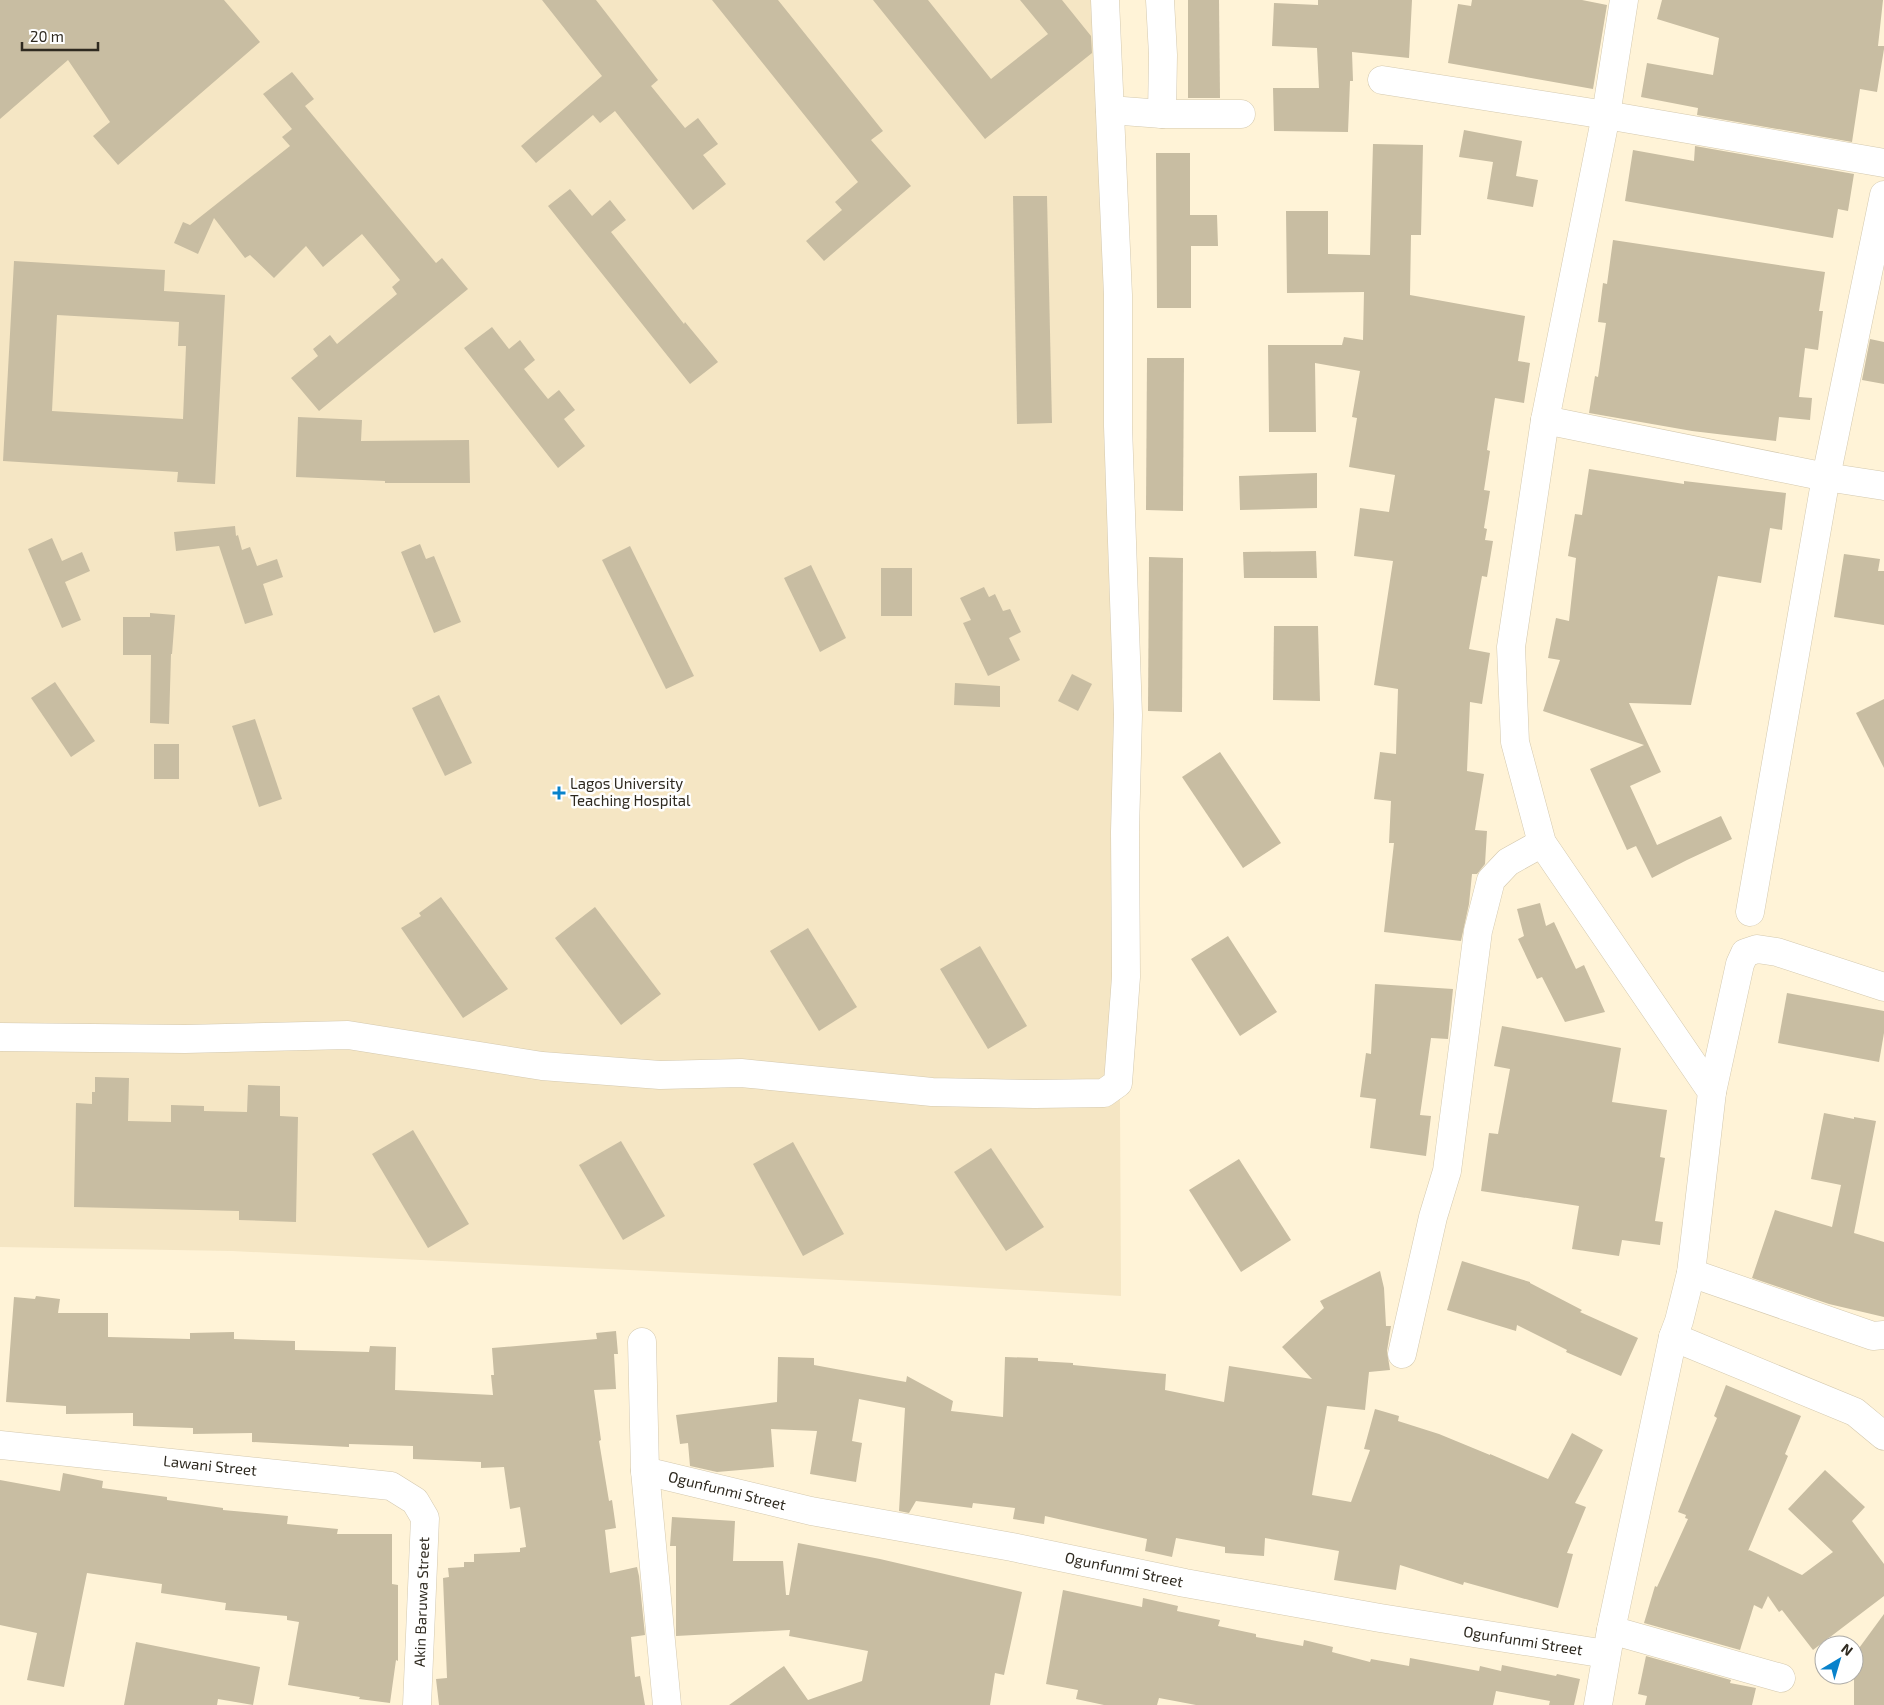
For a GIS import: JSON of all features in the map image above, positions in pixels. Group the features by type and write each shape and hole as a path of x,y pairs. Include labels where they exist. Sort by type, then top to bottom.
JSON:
{"street":[{"path":"0,1037 185,1038 348,1035 542,1066 660,1075 741,1073 932,1092 1104,1094 1118,1083 1126,977 1125,832 1128,714 1118,426 1118,295 1105,0"},
{"path":"1160,0 1163,55 1162,114"},
{"path":"1624,0 1606,115 1544,420 1511,647 1515,742 1542,843 1712,1092"},
{"path":"1382,80 1606,115 1884,163"},
{"path":"1110,110 1162,114 1241,114"},
{"path":"1750,912 1826,477 1884,195"},
{"path":"1544,420 1826,477 1884,486"},
{"path":"1402,1354 1433,1217 1447,1171 1478,931 1491,880 1508,862 1542,843"},
{"path":"1598,1705 1608,1642 1676,1329 1689,1281 1712,1092 1740,964 1745,953 1757,949 1777,952 1884,987"},
{"path":"1689,1281 1873,1336 1884,1335"},
{"path":"1676,1329 1855,1412 1884,1436"},
{"path":"642,1342 645,1471 667,1705"},
{"name":"Lawani Street","path":"0,1445 392,1486 415,1501"},
{"name":"Ogunfunmi Street","path":"645,1471 811,1511 1012,1547 1185,1583 1380,1618 1608,1642 1782,1678"},
{"name":"Akin Baruwa Street","path":"415,1501 425,1518 417,1705"}],"shaded area":[{"name":"Lagos University Teaching Hospital","path":"0,0 1117,0 1116,340 1121,1296 901,1283 232,1251 0,1247"}],"building":[{"path":"0,0 224,0 260,42 118,165 93,136 110,122 68,60 0,119"},
{"path":"542,0 596,0 658,80 651,86 685,128 698,118 718,144 703,155 726,184 693,210 615,111 600,123 593,115 536,163 521,146 602,76"},
{"path":"712,0 778,0 883,131 871,140 911,186 824,261 806,241 842,210 835,202 858,182"},
{"path":"873,0 928,0 991,79 1048,34 1020,0 1062,0 1091,36 1092,53 985,139"},
{"path":"1188,0 1219,0 1220,98 1188,98"},
{"path":"1318,0 1412,0 1409,58 1352,52 1353,81 1350,81 1348,132 1274,131 1273,88 1319,88 1317,48 1272,46 1274,3 1318,5"},
{"path":"1472,0 1582,0 1607,5 1593,89 1448,63 1458,4 1471,6"},
{"path":"1662,0 1883,0 1878,46 1884,46 1884,49 1877,92 1860,89 1852,142 1697,115 1698,108 1641,97 1647,63 1713,75 1719,38 1657,19"},
{"path":"292,72 314,99 305,106 436,263 442,258 468,289 319,411 291,378 318,356 313,349 330,335 337,344 397,294 392,287 400,280 362,234 323,267 306,246 274,278 250,255 245,258 214,218 198,254 174,243 183,222 190,225 290,146 282,137 292,129 263,94"},
{"path":"1464,130 1522,141 1516,176 1538,180 1533,207 1487,199 1493,162 1459,157"},
{"path":"1373,144 1423,145 1421,235 1411,235 1410,295 1525,316 1518,361 1530,363 1524,403 1495,398 1487,450 1490,451 1484,490 1490,491 1484,528 1487,529 1485,540 1493,541 1487,577 1482,576 1469,649 1490,653 1482,704 1470,702 1467,771 1484,774 1475,830 1487,831 1485,864 1477,874 1472,874 1469,904 1461,941 1384,932 1394,843 1389,843 1391,801 1374,799 1380,752 1396,754 1398,689 1374,685 1393,561 1354,556 1360,508 1389,512 1395,475 1349,467 1357,418 1352,417 1360,371 1315,363 1316,432 1269,432 1268,345 1342,345 1344,337 1363,340 1364,292 1287,293 1286,211 1328,211 1328,254 1370,255"},
{"path":"1695,146 1854,174 1848,211 1838,209 1833,238 1625,201 1633,150 1694,161"},
{"path":"1156,153 1190,153 1190,215 1217,215 1218,246 1191,246 1191,308 1157,308"},
{"path":"570,189 592,216 610,200 626,220 611,232 684,324 685,322 718,362 690,384 548,206"},
{"path":"1013,196 1047,196 1052,423 1017,424"},
{"path":"1613,240 1825,272 1819,311 1823,311 1818,350 1805,348 1799,397 1812,398 1810,420 1779,417 1776,441 1692,431 1589,413 1595,376 1598,377 1606,323 1598,322 1603,283 1607,284"},
{"path":"14,261 165,270 164,291 225,295 215,484 177,482 178,472 3,461","holes":["57,315 179,322 178,346 186,346 183,419 52,411"]},
{"path":"492,327 509,349 520,340 535,360 524,369 548,399 559,390 575,410 564,419 585,446 558,468 464,348"},
{"path":"1870,339 1884,342 1884,384 1862,380"},
{"path":"1147,358 1184,358 1183,511 1146,510"},
{"path":"298,417 362,420 361,441 469,440 470,483 385,483 385,481 296,477"},
{"path":"1589,469 1684,484 1684,481 1786,493 1782,530 1770,528 1761,583 1718,576 1691,705 1629,703 1661,772 1630,786 1657,845 1721,816 1732,839 1652,878 1636,846 1627,850 1590,769 1644,745 1543,711 1560,660 1548,658 1556,618 1569,621 1576,558 1568,556 1575,514 1582,515"},
{"path":"1317,473 1317,508 1240,510 1239,476"},
{"path":"235,526 236,536 238,535 242,550 250,547 257,566 277,559 283,577 263,584 273,615 245,624 219,546 176,551 174,532"},
{"path":"52,538 62,561 82,552 90,571 65,582 81,620 62,628 28,549"},
{"path":"420,544 426,559 434,556 461,622 434,633 401,552"},
{"path":"630,546 694,676 666,689 602,560"},
{"path":"1316,551 1317,578 1244,578 1243,552"},
{"path":"1844,554 1880,559 1878,571 1884,571 1884,625 1834,617"},
{"path":"1149,557 1183,558 1182,712 1148,711"},
{"path":"811,565 846,638 820,652 784,578"},
{"path":"881,568 912,568 912,616 881,616"},
{"path":"984,587 989,597 995,594 1003,611 1010,609 1021,632 1009,638 1020,660 988,676 963,623 971,620 960,598"},
{"path":"150,613 175,615 171,654 169,724 150,723 151,655 123,655 123,617 150,617"},
{"path":"1274,626 1318,626 1320,701 1273,700"},
{"path":"1072,674 1092,684 1078,711 1058,701"},
{"path":"55,682 95,741 71,757 31,698"},
{"path":"955,683 1000,686 1000,707 954,705"},
{"path":"439,695 472,763 445,776 412,708"},
{"path":"1884,699 1884,768 1856,713"},
{"path":"255,719 282,799 259,807 232,726"},
{"path":"154,744 179,744 179,779 154,779"},
{"path":"1220,752 1281,843 1243,868 1182,777"},
{"path":"441,897 508,989 463,1018 401,928 421,916 419,913"},
{"path":"1540,903 1546,926 1554,922 1576,969 1584,965 1605,1012 1565,1022 1542,977 1537,979 1518,939 1524,936 1517,909"},
{"path":"595,907 661,994 621,1025 555,938"},
{"path":"808,928 857,1007 819,1031 770,951"},
{"path":"1228,936 1277,1012 1240,1036 1191,959"},
{"path":"980,946 1027,1026 988,1049 940,969"},
{"path":"1375,984 1453,989 1448,1039 1431,1038 1420,1115 1431,1116 1426,1156 1370,1148 1376,1099 1360,1097 1366,1053 1371,1054"},
{"path":"1787,993 1884,1011 1884,1033 1879,1062 1778,1043"},
{"path":"1502,1026 1621,1048 1612,1102 1667,1110 1660,1157 1665,1158 1655,1221 1663,1222 1660,1245 1622,1240 1619,1256 1572,1249 1579,1206 1481,1191 1489,1133 1498,1134 1510,1069 1494,1066"},
{"path":"95,1077 129,1078 128,1121 171,1122 171,1105 204,1106 204,1111 247,1112 248,1085 280,1086 280,1116 298,1117 296,1222 239,1220 239,1211 74,1207 76,1103 92,1104 92,1092 95,1092"},
{"path":"1824,1113 1876,1121 1854,1233 1884,1242 1884,1317 1829,1304 1752,1278 1775,1210 1832,1227 1841,1185 1811,1179"},
{"path":"413,1130 469,1224 428,1248 372,1154"},
{"path":"621,1141 665,1216 623,1240 579,1165"},
{"path":"793,1142 844,1234 803,1256 753,1164"},
{"path":"991,1148 1044,1227 1006,1251 954,1172"},
{"path":"1239,1159 1291,1240 1241,1272 1189,1190"},
{"path":"1462,1261 1530,1282 1582,1310 1580,1312 1638,1338 1621,1376 1566,1352 1567,1350 1517,1325 1516,1331 1447,1310"},
{"path":"1380,1271 1384,1288 1386,1326 1391,1326 1387,1351 1390,1370 1369,1372 1365,1410 1327,1406 1312,1495 1351,1502 1370,1450 1364,1449 1375,1409 1399,1416 1398,1421 1439,1434 1548,1479 1572,1433 1603,1450 1575,1503 1586,1507 1567,1553 1573,1554 1558,1608 1464,1582 1463,1585 1400,1565 1396,1590 1334,1580 1339,1551 1265,1538 1264,1556 1225,1553 1225,1547 1176,1538 1172,1557 1145,1551 1147,1539 1045,1516 1044,1524 1013,1519 1015,1508 973,1503 972,1508 916,1501 909,1513 899,1511 905,1408 859,1399 852,1441 862,1443 856,1482 810,1474 817,1431 771,1429 774,1467 717,1472 690,1466 688,1443 680,1444 676,1415 777,1402 778,1357 814,1358 814,1365 906,1382 907,1376 953,1401 951,1411 1003,1417 1005,1357 1038,1358 1038,1361 1073,1363 1073,1365 1166,1374 1165,1390 1224,1402 1229,1366 1312,1379 1282,1347 1324,1308 1320,1301"},
{"path":"36,1296 60,1299 58,1313 108,1313 108,1337 190,1339 190,1333 234,1332 234,1339 295,1341 295,1350 369,1352 370,1346 396,1347 395,1390 493,1395 491,1375 494,1375 492,1348 597,1339 596,1333 616,1331 618,1354 614,1354 616,1389 594,1390 601,1440 599,1441 609,1501 612,1500 616,1528 605,1530 610,1573 637,1567 639,1576 645,1635 631,1637 635,1677 640,1676 645,1705 439,1705 436,1679 447,1678 443,1578 449,1577 448,1568 464,1567 464,1562 474,1562 474,1554 520,1552 520,1548 526,1547 520,1507 510,1509 504,1467 481,1468 481,1462 413,1459 413,1446 349,1444 349,1447 252,1442 252,1433 193,1434 193,1428 133,1426 133,1413 66,1414 66,1406 6,1402 14,1297 35,1299"},
{"path":"1726,1385 1801,1416 1785,1454 1788,1456 1748,1551 1802,1575 1833,1552 1788,1509 1825,1470 1865,1507 1852,1521 1884,1564 1884,1596 1833,1635 1814,1635 1813,1650 1782,1610 1779,1612 1768,1596 1762,1609 1754,1605 1740,1650 1644,1623 1655,1586 1657,1587 1688,1519 1685,1518 1686,1515 1678,1512 1717,1418 1714,1416"},
{"path":"63,1473 103,1481 102,1488 167,1497 167,1500 223,1508 223,1510 288,1516 287,1524 338,1529 337,1534 392,1534 392,1584 398,1585 398,1661 396,1660 390,1703 288,1685 299,1622 287,1620 287,1616 225,1610 226,1603 161,1593 162,1584 87,1573 64,1687 27,1680 37,1633 0,1625 0,1480 60,1491"},
{"path":"672,1517 735,1521 733,1561 783,1561 786,1595 789,1595 798,1543 880,1559 1022,1592 1004,1675 995,1673 990,1705 729,1705 784,1666 808,1700 862,1681 868,1651 789,1636 790,1630 676,1636 676,1546 670,1546"},
{"path":"1063,1590 1142,1607 1143,1598 1178,1606 1177,1611 1220,1620 1218,1626 1256,1634 1256,1637 1303,1646 1304,1640 1333,1647 1332,1652 1370,1662 1371,1659 1409,1666 1410,1658 1479,1671 1480,1666 1501,1671 1502,1665 1580,1679 1574,1705 1549,1705 1550,1701 1496,1691 1493,1705 1196,1705 1159,1698 1157,1705 1104,1705 1076,1699 1078,1690 1046,1684"},
{"path":"1884,1614 1884,1705 1854,1705 1854,1685 1864,1685 1864,1641"},
{"path":"136,1642 260,1667 253,1705 218,1699 217,1705 124,1705"},
{"path":"1646,1656 1731,1680 1730,1683 1756,1688 1752,1705 1645,1705 1647,1696 1638,1694"}],"place":[{"name":"Lagos University Teaching Hospital","path":"559,793"}]}
